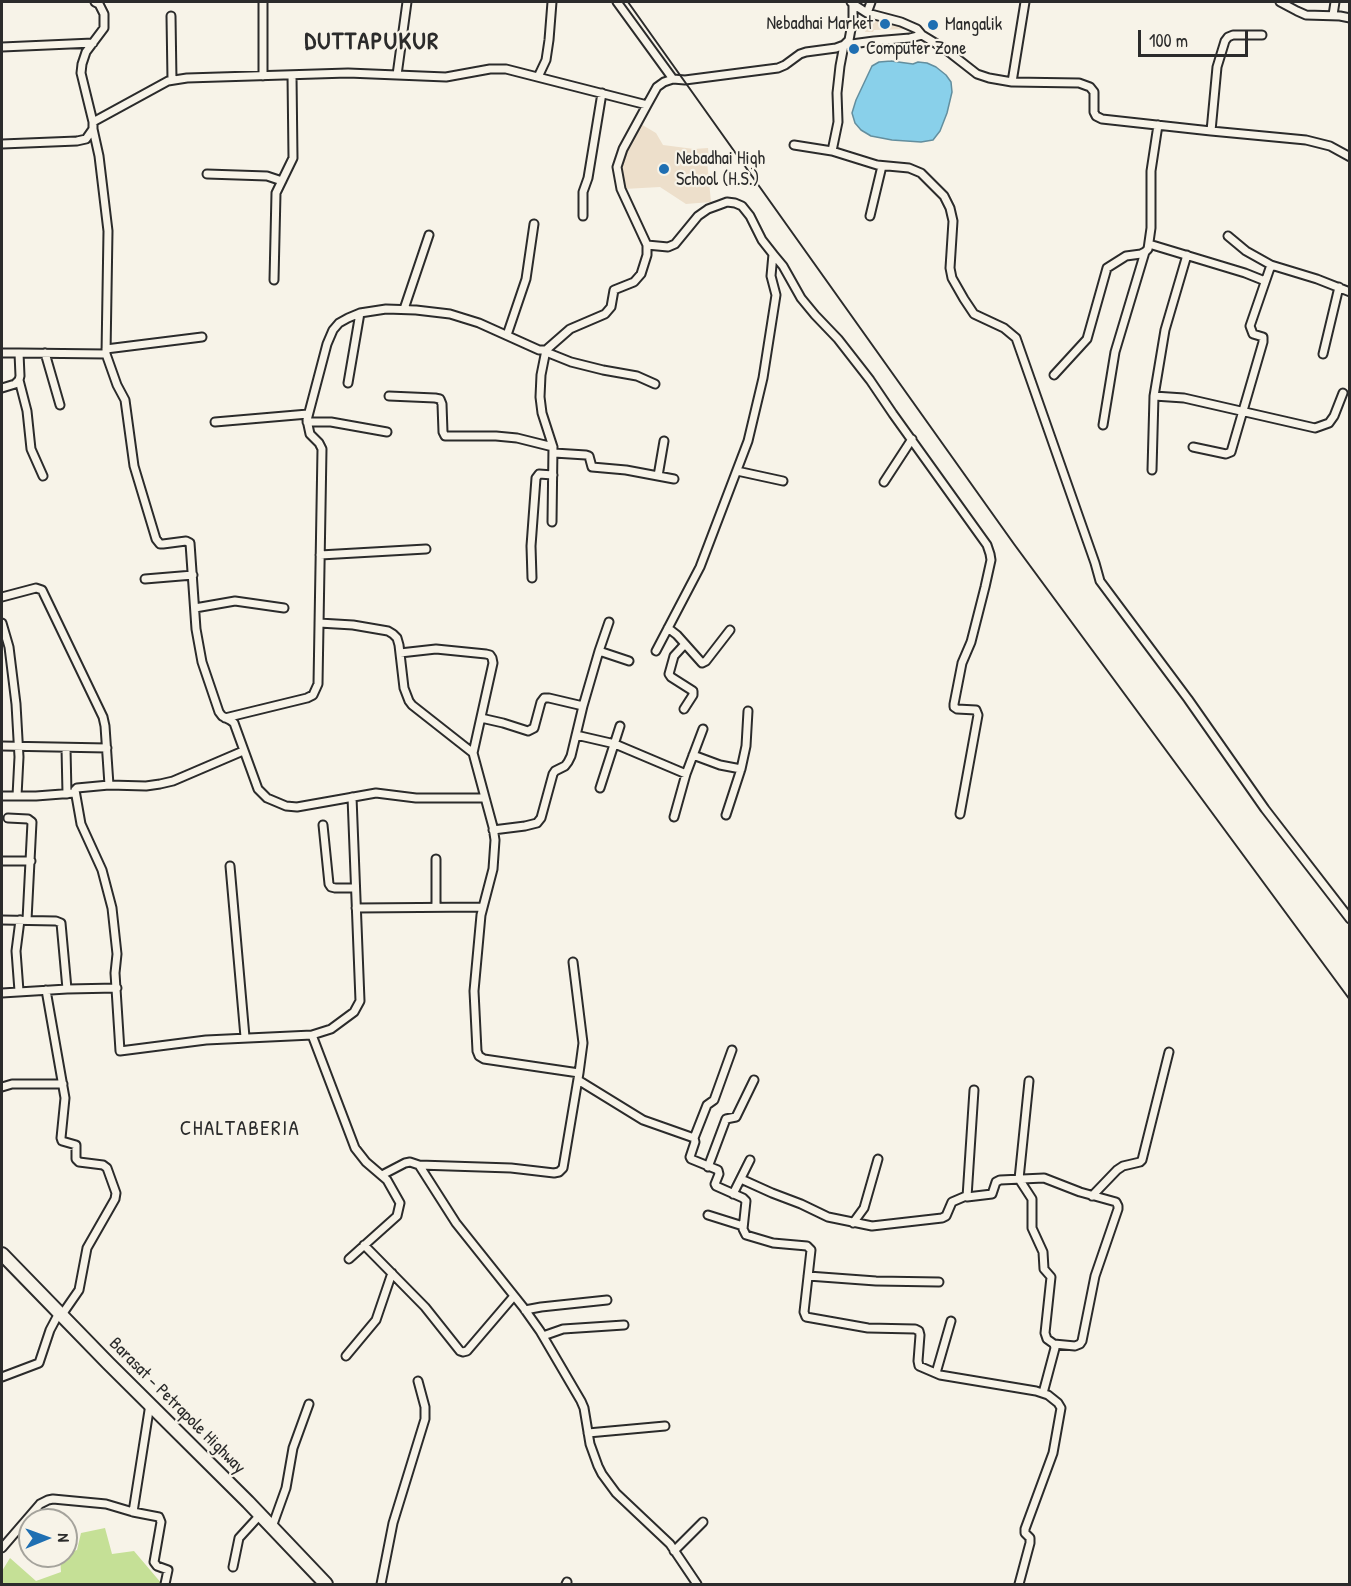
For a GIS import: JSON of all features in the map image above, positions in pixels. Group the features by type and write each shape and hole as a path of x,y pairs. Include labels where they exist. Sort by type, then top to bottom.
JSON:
{"highway":[{"name":"Barasat - Petrapole Highway","path":"2,1254 326,1584"}],"street":[{"path":"99,2 104,14 104,28 84,57 81,73 99,156 108,231 106,352 117,385 125,400 134,466 156,539 160,544 189,542 197,636 202,662 219,712 222,717 234,723 258,789 267,798 286,806 297,807 381,793 416,798 485,798"},
{"path":"263,2 263,76"},
{"path":"397,75 407,2"},
{"path":"538,77 546,60 552,2"},
{"path":"617,2 673,79"},
{"path":"867,13 871,2"},
{"path":"1012,82 1025,2"},
{"path":"1280,2 1306,15 1333,15 1350,18"},
{"path":"1333,15 1335,2"},
{"path":"831,151 838,122 837,93 840,66 844,45 849,40 852,3 867,13 901,22 916,29 977,74 1012,82 1079,83 1090,87 1094,92 1094,112 1101,119 1314,142 1330,146 1350,157"},
{"path":"171,16 172,80"},
{"path":"552,522 553,450 542,413 540,397 541,375 546,351 570,329 608,312 611,308 614,290 634,282 641,274 647,255 647,244 621,189 617,178 617,167 622,149 657,87 673,79 685,80 778,68 806,52 922,35"},
{"path":"1211,131 1217,67 1225,41 1233,35 1262,35"},
{"path":"2,48 93,43"},
{"path":"2,144 86,139 93,126 168,81 187,78 348,73 446,77 490,69 506,69 647,105"},
{"path":"274,280 276,193 293,158 292,75"},
{"path":"583,216 583,192 588,178 602,93"},
{"path":"1103,425 1115,352 1149,244 1151,171 1158,125"},
{"path":"794,144 831,151 877,165 909,168 921,173 944,196 950,208 952,221 950,268 952,278 974,314 1004,328 1016,338 1100,581 1188,699 1265,809 1350,919"},
{"path":"870,216 882,166"},
{"path":"207,174 267,176 282,181"},
{"path":"647,244 668,247 675,244 698,216 708,209 727,202 742,206 750,216 762,240 787,272 801,298 838,339 870,380 987,545 991,560 954,704 957,709 976,710 978,715 960,814"},
{"path":"507,335 526,279 534,224"},
{"path":"404,309 429,235"},
{"path":"1228,236 1271,265 1350,292"},
{"path":"1149,244 1265,281"},
{"path":"1054,375 1087,339 1107,268 1126,256 1145,252"},
{"path":"656,651 700,567 748,441 763,378 774,310 776,295 771,276 773,254"},
{"path":"1152,470 1154,396 1165,330 1186,255"},
{"path":"1193,447 1230,453 1263,342 1263,337 1253,334 1250,326 1271,265"},
{"path":"1323,354 1339,287"},
{"path":"225,718 308,699 313,695 318,684 322,449 310,434 308,418 327,344 339,323 360,313 380,309 450,314 479,323 571,362 637,376 655,384"},
{"path":"348,383 360,313"},
{"path":"2,353 106,352 202,338"},
{"path":"19,353 19,380 27,411 31,449 43,476"},
{"path":"45,353 60,405"},
{"path":"2,388 15,384 19,380"},
{"path":"1154,396 1184,398 1315,428 1329,423 1343,393"},
{"path":"389,396 440,399 445,436 517,438 553,450 589,456 592,467 626,470 674,479"},
{"path":"215,422 308,418 387,432"},
{"path":"884,482 912,439"},
{"path":"658,476 664,441"},
{"path":"737,471 783,481"},
{"path":"532,578 531,546 536,478 539,474 553,475"},
{"path":"320,555 426,549"},
{"path":"145,579 193,575"},
{"path":"2,597 36,588 42,590 103,717 109,785"},
{"path":"195,608 235,601 284,608"},
{"path":"493,830 537,823 539,820 551,778 555,771 568,762 609,622"},
{"path":"2,623 9,647 16,704 17,796"},
{"path":"319,623 353,625 388,631 397,638 406,696 412,705 473,753"},
{"path":"668,628 702,663 706,662 730,630"},
{"path":"684,709 693,691 671,677 669,671 674,656 685,644"},
{"path":"400,653 436,649 490,655 493,663 473,753 493,830 495,853 480,923 474,990 479,1056 484,1059 579,1077 638,1118 694,1138"},
{"path":"599,651 629,661"},
{"path":"481,718 528,731 534,728 544,698 583,706"},
{"path":"726,815 746,746 748,711"},
{"path":"600,788 621,726"},
{"path":"674,817 686,774 703,729"},
{"path":"576,735 615,744 686,774"},
{"path":"2,746 107,748"},
{"path":"66,748 67,794"},
{"path":"243,751 173,781 146,786 109,785 75,790 81,824 102,870 112,908 117,954 115,970 120,1051 206,1040 312,1035 330,1029 354,1012 360,1001 352,797"},
{"path":"693,755 720,765 741,769"},
{"path":"2,796 75,793"},
{"path":"8,818 32,821 31,861 23,920 16,951 19,992"},
{"path":"323,825 329,884 335,888 355,888"},
{"path":"436,859 436,907"},
{"path":"2,861 31,861"},
{"path":"230,866 245,1037"},
{"path":"356,908 483,907"},
{"path":"2,920 62,923 67,989"},
{"path":"382,1174 410,1162 419,1165 511,1168 554,1173 563,1168 583,1043 573,962"},
{"path":"2,993 117,988"},
{"path":"2,1377 39,1363 50,1330 79,1290 87,1248 115,1199 116,1193 107,1168 77,1161 76,1145 62,1141 60,1138 65,1106 63,1084 46,990"},
{"path":"312,1035 355,1148 360,1156 387,1180 400,1203 397,1216 349,1259"},
{"path":"732,1050 714,1101 706,1105 690,1157 719,1172 716,1186 744,1198 746,1201 743,1229 746,1235 781,1244 807,1246 811,1250 804,1312 806,1317 868,1328 915,1329 919,1331 921,1340 919,1366 936,1373 1043,1393 1058,1402 1061,1408 1053,1453 1025,1529 1030,1543 1019,1584"},
{"path":"1092,1196 1117,1170 1142,1160 1169,1052"},
{"path":"708,1167 726,1119 736,1118 754,1080"},
{"path":"741,1179 824,1215 853,1223 879,1226 942,1218 946,1216 952,1202 966,1196 990,1195 998,1181 1018,1179 1048,1179 1092,1196 1116,1202 1119,1209 1095,1276 1082,1341 1075,1346 1054,1344 1045,1333 1051,1278 1044,1269 1043,1252 1032,1228 1032,1199 1018,1179 1029,1081"},
{"path":"2,1087 12,1084 63,1084"},
{"path":"966,1196 974,1090"},
{"path":"853,1223 864,1208 878,1159"},
{"path":"734,1194 750,1160"},
{"path":"419,1165 456,1223 543,1336 584,1408 594,1456 602,1474 616,1493 675,1551 697,1584"},
{"path":"708,1215 744,1226"},
{"path":"364,1245 432,1314 460,1351 467,1351 514,1296"},
{"path":"346,1356 376,1320 392,1273"},
{"path":"808,1276 876,1281 939,1282"},
{"path":"525,1310 607,1300"},
{"path":"936,1373 951,1321"},
{"path":"543,1336 563,1329 624,1325"},
{"path":"1043,1393 1054,1344"},
{"path":"381,1584 393,1523 425,1419 425,1407 418,1382"},
{"path":"133,1512 150,1404"},
{"path":"272,1527 286,1488 293,1448 309,1404"},
{"path":"588,1433 665,1426"},
{"path":"2,1548 40,1504 48,1500 106,1504 159,1517 161,1522 154,1562 157,1566 168,1570 165,1584"},
{"path":"233,1567 239,1538 260,1515"},
{"path":"675,1551 703,1522"}],"shaded area":[{"name":"Nebadhai Market","path":"871,15 901,23 909,29 865,32"},
{"name":"Nebadhai High School (H.S.)","path":"639,123 656,133 663,145 694,149 708,148 711,202 686,204 660,187 624,189 619,175 620,162"}],"green space":[{"path":"105,1528 112,1554 134,1551 162,1584 2,1584 2,1571 10,1558 18,1565 18,1568 21,1568 36,1581 61,1572 61,1568 78,1568 78,1546 81,1533"}],"water":[{"path":"879,62 927,63 936,67 951,82 952,92 947,113 940,131 933,140 921,142 871,136 855,123 852,113 872,66"}],"railway":[{"path":"628,2 1014,544 1350,1000"}],"place":[{"name":"Nebadhai Market","path":"885,24"},
{"name":"Mangalik","path":"933,25"},
{"name":"Computer Zone","path":"854,49"},
{"name":"Nebadhai High School (H.S.)","path":"664,169"}],"district":[{"name":"DUTTAPUKUR","path":"372,43"},
{"name":"CHALTABERIA","path":"240,1129"}]}
